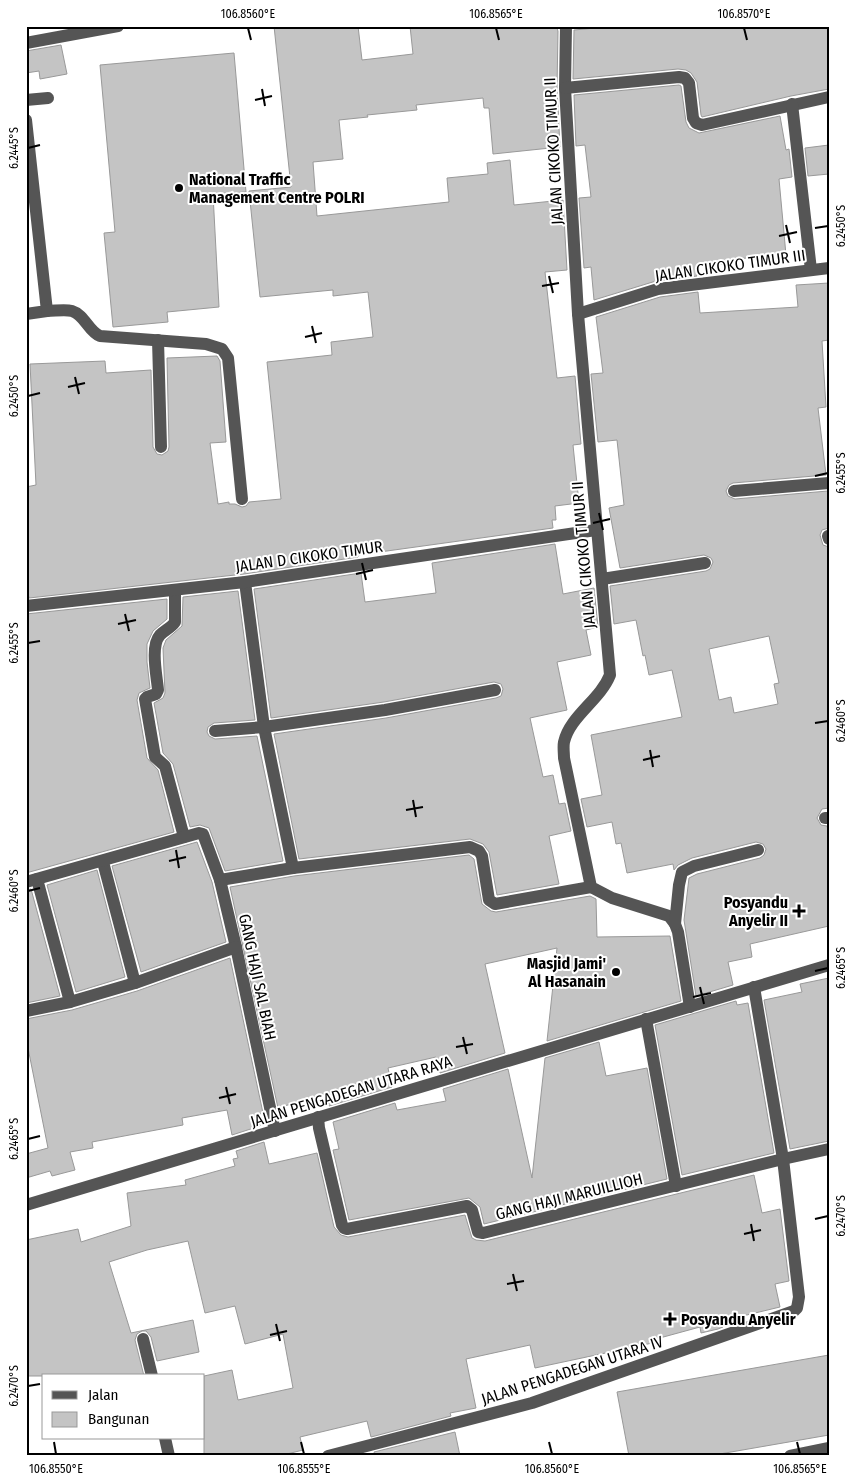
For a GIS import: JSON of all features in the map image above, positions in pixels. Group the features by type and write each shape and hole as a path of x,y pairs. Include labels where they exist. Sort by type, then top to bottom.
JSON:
{"street":[{"path":"26,43 118,26"},
{"name":"JALAN CIKOKO TIMUR II","path":"566,26 565,88 578,314 610,674 605,687 573,724 563,744 564,758 591,887"},
{"path":"565,88 682,77 690,83 693,118 696,123 702,124 829,97"},
{"path":"26,100 48,98"},
{"path":"792,104 810,270"},
{"path":"26,120 47,311"},
{"name":"JALAN CIKOKO TIMUR III","path":"578,314 658,289 829,268"},
{"path":"26,314 47,311 73,312 80,316 94,333 100,336 206,344 222,349 228,358 242,499"},
{"path":"158,340 161,447"},
{"path":"734,491 829,483"},
{"name":"JALAN D CIKOKO TIMUR","path":"26,606 245,582 596,530"},
{"path":"602,579 705,563"},
{"path":"245,582 264,727 293,868"},
{"path":"70,1002 32,880 103,862 184,837 165,766 155,757 146,699 156,694 158,690 155,652 159,636 175,622 175,590"},
{"path":"215,731 264,727 419,705 495,690"},
{"name":"GANG HAJI SAL BIAH","path":"184,837 202,833 205,836 220,880 275,1130"},
{"path":"220,880 293,868 470,847 479,851 482,856 490,900 493,904 591,887 612,898 669,916 678,932 690,1007"},
{"path":"675,924 682,872 694,866 758,850"},
{"path":"103,862 136,983"},
{"path":"26,1011 70,1002 136,983 236,947"},
{"name":"JALAN PENGADEGAN UTARA RAYA","path":"26,1204 829,965"},
{"name":"JALAN PENGADEGAN UTARA IV","path":"328,1456 532,1403 794,1311 797,1308 799,1297 783,1159 754,987"},
{"path":"646,1020 676,1186"},
{"name":"GANG HAJI MARUILLIOH","path":"318,1117 342,1225 347,1229 467,1206 472,1210 478,1232 484,1233 783,1159 829,1150"},
{"path":"143,1339 152,1374"},
{"path":"165,1440 169,1456"},
{"path":"790,1456 829,1448"}],"building":[{"path":"274,26 358,26 362,60 413,54 410,26 556,26 558,31 557,88 560,147 493,154 489,108 484,108 483,98 416,105 417,110 339,120 343,159 313,162 317,216 449,202 447,178 488,174 487,163 510,160 514,205 563,200 567,270 545,272 557,378 575,376 581,444 573,445 579,503 555,506 556,520 552,520 553,528 358,555 358,557 244,574 29,598 26,584 26,487 36,485 30,364 105,361 106,373 151,370 153,447 157,454 162,455 168,451 169,447 167,358 217,356 220,361 226,442 210,443 218,504 229,502 229,504 242,507 246,506 249,502 281,499 267,362 332,355 331,342 373,337 368,292 333,296 333,290 260,297 249,191 291,187"},
{"path":"617,26 829,26 829,89 702,117 697,82 691,73 686,70 678,69 573,79 574,30"},
{"path":"61,45 67,74 40,79 39,71 26,73 26,51"},
{"name":"National Traffic Management Centre POLRI","path":"234,53 246,192 213,194 219,307 167,312 168,322 113,327 104,233 115,232 100,65"},
{"path":"681,86 686,122 689,128 699,133 780,116 786,150 789,149 792,177 779,179 786,255 734,259 734,263 696,266 697,276 656,281 594,300 591,267 584,268 579,198 591,197 585,145 576,146 574,95"},
{"path":"829,145 829,174 808,176 805,148"},
{"path":"829,283 829,340 822,341 826,407 818,408 826,475 733,483 729,485 726,491 728,496 735,499 828,491 829,528 822,530 820,535 823,545 829,547 829,808 822,809 817,818 821,825 827,826 829,834 829,926 750,944 752,957 728,962 733,985 696,996 684,920 689,878 697,874 760,858 764,855 766,849 763,844 756,842 692,858 678,865 674,870 673,864 627,873 621,843 616,844 612,822 587,827 581,799 602,795 591,735 682,717 672,670 649,675 636,620 614,624 610,586 706,571 710,569 713,562 711,558 704,555 620,568 609,508 624,505 617,440 598,442 591,374 603,373 596,317 660,297 698,292 700,313 798,307 796,285","holes":["769,636 779,683 774,684 778,704 734,713 731,697 719,700 709,649"]},
{"path":"555,544 563,594 594,588 598,627 586,630 591,655 557,662 567,710 530,718 543,777 553,775 559,804 565,803 571,831 549,836 559,884 497,895 489,852 483,844 470,839 299,859 274,734 386,718 496,698 501,696 503,689 501,684 494,682 384,702 271,718 254,589 361,573 365,602 436,593 432,563"},
{"path":"238,591 255,720 214,723 208,727 207,732 209,736 215,739 257,736 283,861 225,871 209,828 200,825 190,827 173,764 163,753 154,703 163,698 165,693 163,648 166,640 182,626 183,597"},
{"path":"167,599 167,619 153,631 147,644 150,688 139,693 137,700 147,758 158,770 174,832 26,873 26,614"},
{"path":"197,842 212,882 226,942 141,972 112,866"},
{"path":"469,855 474,859 482,904 491,911 496,912 590,896 596,899 597,937 670,936 681,1001 547,1041 557,948 485,964 505,1053 440,1073 436,1057 388,1068 392,1087 329,1106 327,1093 278,1108 230,887 294,876"},
{"path":"97,870 125,977 76,992 47,885"},
{"path":"31,889 60,996 26,1003 26,890"},
{"path":"230,958 263,1113 258,1115 260,1126 232,1135 227,1110 182,1118 183,1125 92,1142 93,1148 70,1152 75,1170 52,1176 50,1171 26,1178 26,1154 48,1148 26,1038 26,1019 72,1010 137,991"},
{"path":"829,978 829,1141 790,1149 764,1000 802,992 800,984"},
{"path":"736,1001 737,1005 748,1003 774,1153 682,1175 655,1025"},
{"path":"599,1042 606,1076 647,1068 667,1179 484,1224 480,1207 469,1198 349,1220 333,1150 339,1149 333,1122 395,1103 397,1110 446,1101 443,1089 508,1069 532,1178 545,1058"},
{"path":"264,1142 269,1164 317,1153 334,1227 341,1235 348,1237 465,1215 472,1238 485,1241 754,1175 762,1213 780,1209 789,1281 775,1284 780,1307 722,1321 723,1327 718,1329 701,1333 700,1327 656,1339 657,1342 535,1368 530,1345 466,1359 476,1408 450,1413 451,1416 371,1437 367,1421 300,1437 303,1450 279,1456 204,1456 205,1376 232,1370 238,1400 293,1388 283,1334 245,1344 235,1306 205,1313 188,1241 147,1250 109,1262 131,1333 193,1320 199,1352 157,1361 151,1337 146,1331 142,1331 137,1334 135,1340 144,1374 42,1374 42,1376 26,1376 26,1240 78,1229 81,1242 131,1226 127,1193 186,1185 185,1180 235,1166 233,1159 238,1158 236,1151"},
{"path":"829,1355 829,1435 708,1456 629,1456 617,1392"},
{"path":"455,1432 460,1456 375,1456 374,1452"}],"place":[{"name":"National Traffic Management Centre POLRI","path":"179,188"},
{"name":"Posyandu Anyelir II","path":"799,911"},
{"name":"Masjid Jami' Al Hasanain","path":"616,972"},
{"name":"Posyandu Anyelir","path":"670,1319"}]}
